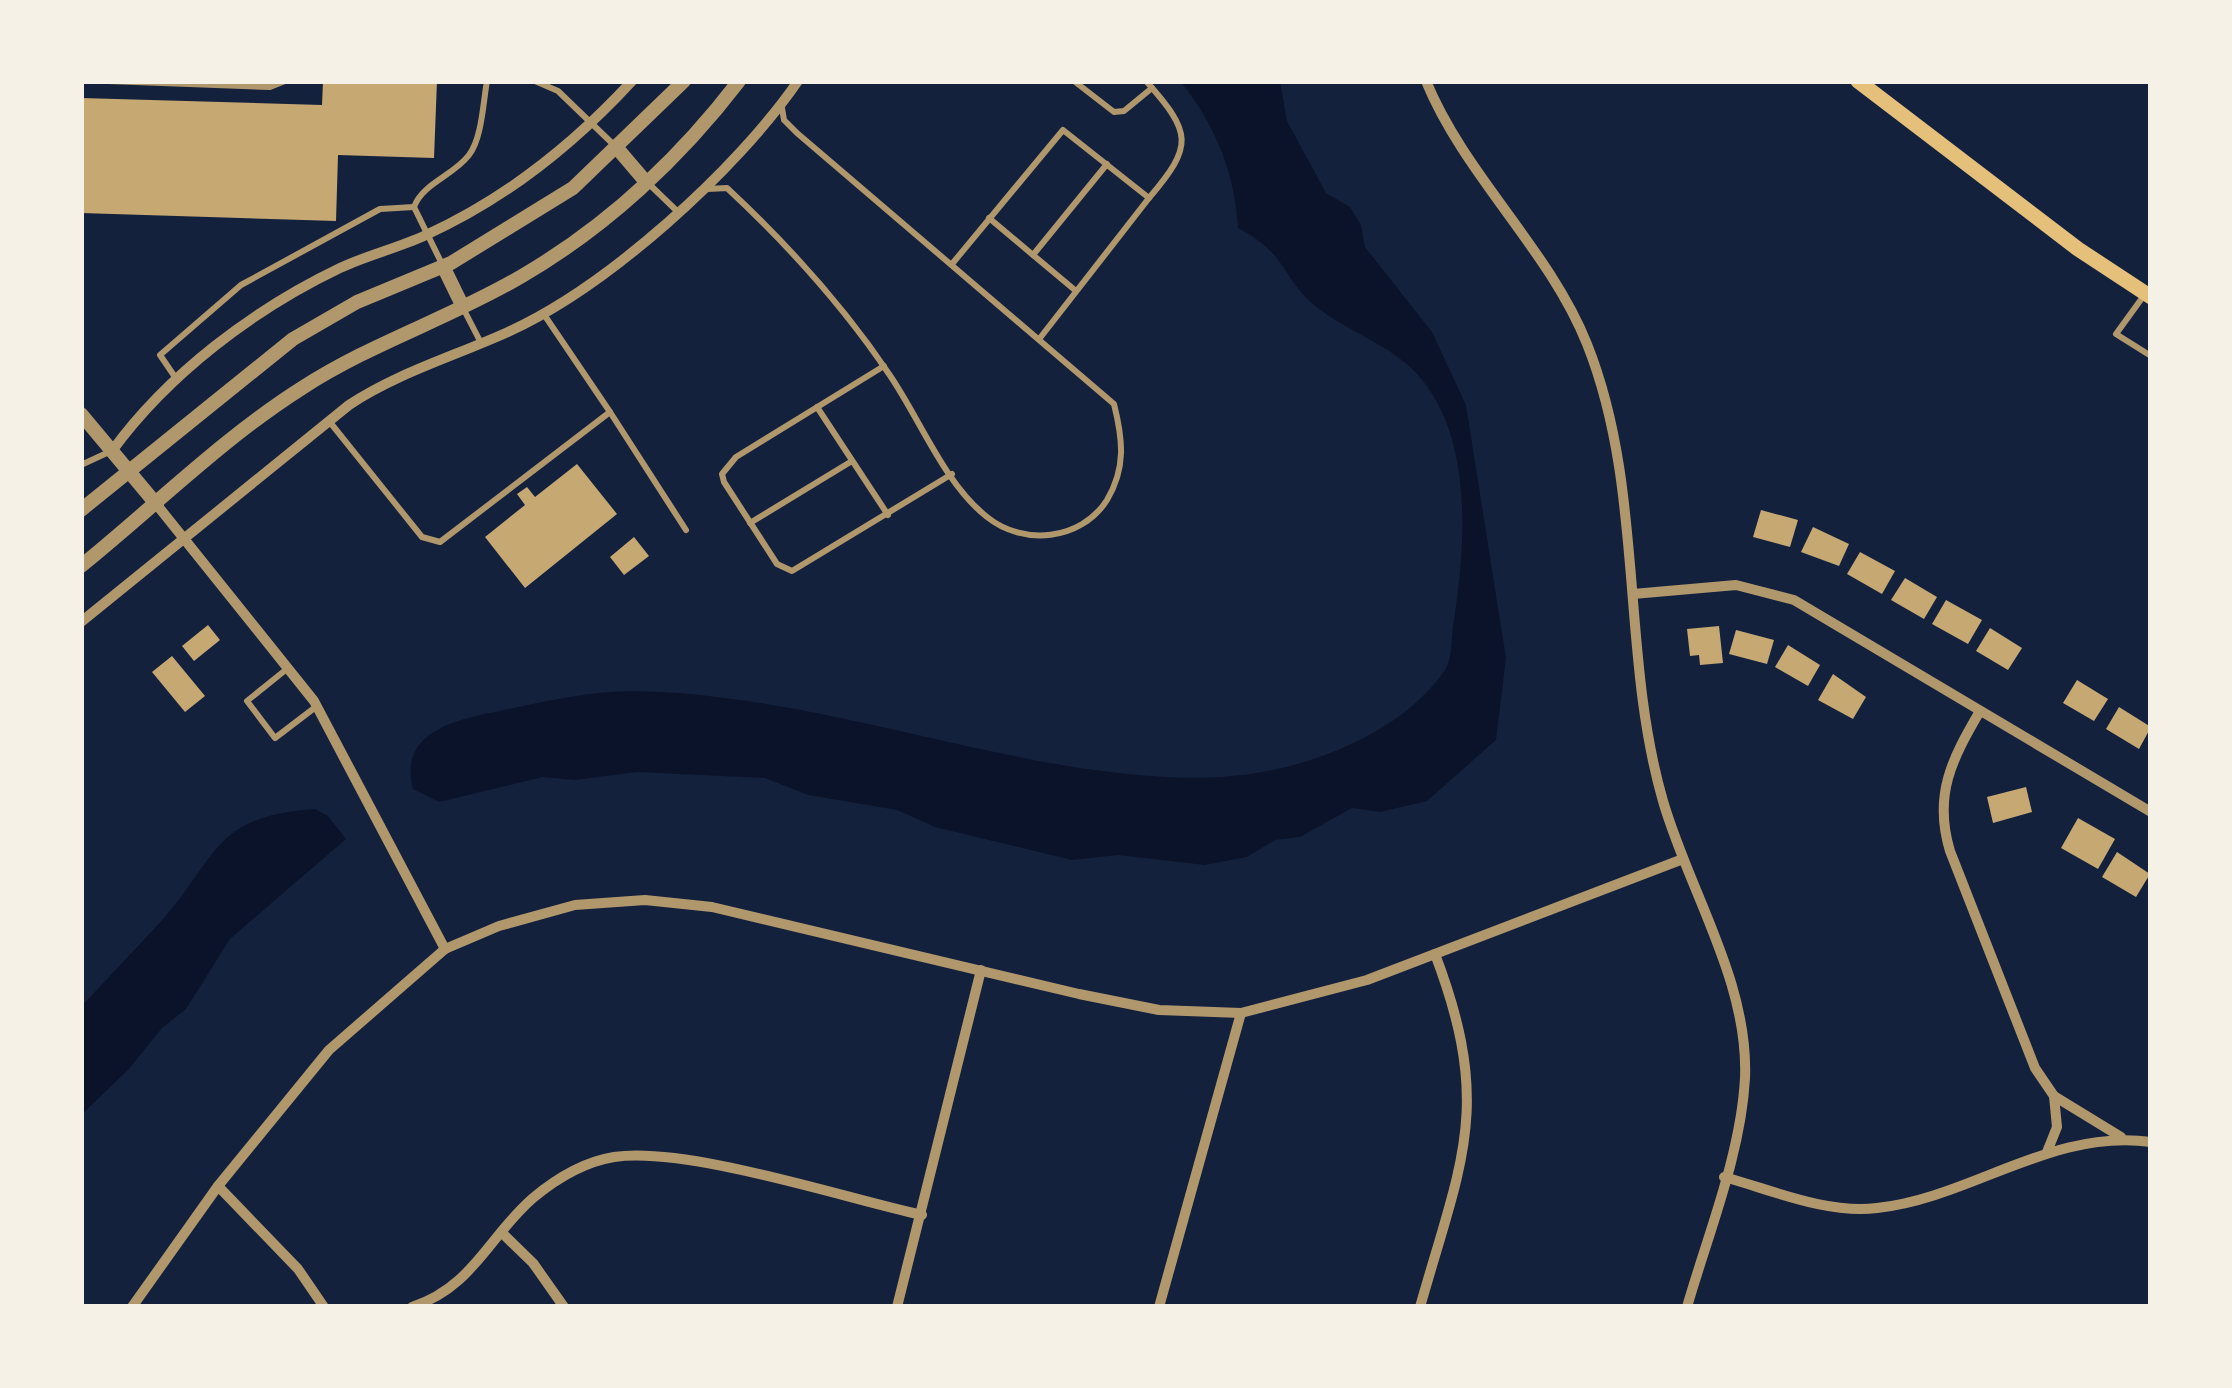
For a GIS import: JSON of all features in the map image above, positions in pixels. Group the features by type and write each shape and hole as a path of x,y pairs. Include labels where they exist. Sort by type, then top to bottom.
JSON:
{"main road":[{"path":"1858,81 2148,296"}],"street":[{"path":"112,451 141,411 268,308 310,283 426,235 509,187 593,123 632,81"},
{"path":"81,510 292,339 357,302 443,266 516,226 617,148 683,81"},
{"path":"81,566 298,389 356,355 521,276 646,182 709,120 739,81"},
{"path":"81,622 372,390 481,343 641,244 704,189 782,105 798,81"},
{"path":"1426,81 1586,342 1611,430 1651,750 1683,859 1734,993 1744,1053 1741,1115 1688,1307"},
{"path":"617,148 646,182"},
{"path":"443,266 462,305"},
{"path":"81,414 316,706 445,949"},
{"path":"1633,593 1716,584 1775,593 2151,812"},
{"path":"1980,711 1945,778 1942,827 2035,1068 2054,1096 2121,1138"},
{"path":"132,1307 218,1186 329,1050 445,949 575,905 645,900 712,907 1159,1010 1241,1012 1310,998 1683,859"},
{"path":"1420,1307 1466,1144 1471,1105 1466,1047 1435,954"},
{"path":"897,1307 981,970"},
{"path":"1159,1307 1241,1012"},
{"path":"2047,1152 2057,1127 2054,1096"},
{"path":"1724,1177 1835,1207 1876,1208 1906,1203 2047,1152 2121,1138 2151,1142"},
{"path":"412,1307 471,1274 533,1198 574,1169 632,1155 684,1160 922,1215"},
{"path":"218,1186 298,1269 324,1307"},
{"path":"502,1233 533,1263 564,1307"}],"lane":[{"path":"108,81 270,88 285,81"},
{"path":"443,266 414,207 419,194 472,151 487,81"},
{"path":"535,81 558,91 617,148"},
{"path":"1040,338 1178,163 1184,143 1177,116 1149,85 1124,111 1114,112 1074,81"},
{"path":"704,189 727,188 758,217 884,365 952,474 987,518 1012,532 1041,538 1074,529 1101,509 1121,476 1114,404 797,134 784,120 782,105"},
{"path":"952,264 1063,130 1149,198"},
{"path":"1033,255 1106,164"},
{"path":"646,182 678,212"},
{"path":"177,380 160,355 242,285 380,209 414,207"},
{"path":"989,218 1076,291"},
{"path":"2148,296 2116,334 2151,356"},
{"path":"462,305 481,343"},
{"path":"541,310 686,530"},
{"path":"884,365 747,449 722,474 750,524 776,564 792,571 952,474"},
{"path":"816,406 888,514"},
{"path":"329,421 422,537 440,542 610,412"},
{"path":"81,465 112,451"},
{"path":"750,524 852,461"},
{"path":"288,668 247,700 275,738 316,706"}],"water":[{"path":"1180,81 1280,81 1287,121 1326,193 1350,207 1361,225 1365,247 1432,332 1466,405 1506,658 1496,740 1427,801 1380,812 1352,808 1300,837 1275,840 1247,857 1205,865 1118,855 1072,860 935,827 897,810 808,795 765,778 637,772 575,780 543,777 439,802 413,789 413,756 442,727 596,693 632,691 742,700 1068,766 1203,778 1252,774 1315,759 1375,732 1425,694 1449,661 1461,566 1462,500 1451,436 1439,407 1412,369 1319,309 1267,248 1238,228 1233,188 1221,150"},
{"path":"315,809 328,816 346,839 230,939 186,1009 162,1028 129,1069 81,1115 81,1007 164,918 222,842 257,820"}],"building":[{"path":"323,81 437,81 434,158 338,155 336,221 81,213 81,98 322,105"},
{"path":"577,464 617,514 525,588 485,537 525,505 517,494 527,487 535,497"},
{"path":"1761,510 1798,520 1790,547 1753,537"},
{"path":"1813,527 1849,544 1839,566 1801,552"},
{"path":"634,537 649,556 624,575 610,557"},
{"path":"1860,552 1895,571 1882,594 1847,574"},
{"path":"1905,578 1937,597 1924,619 1891,600"},
{"path":"1946,600 1982,620 1968,644 1932,624"},
{"path":"208,625 220,640 194,661 182,646"},
{"path":"1719,626 1723,663 1700,665 1699,655 1690,656 1687,629"},
{"path":"1990,628 2022,648 2008,670 1976,651"},
{"path":"1736,630 1774,640 1767,664 1729,654"},
{"path":"1788,645 1820,665 1808,686 1775,667"},
{"path":"172,656 205,696 185,712 152,672"},
{"path":"1833,674 1866,697 1853,719 1818,700"},
{"path":"2077,680 2108,699 2094,721 2063,703"},
{"path":"2119,707 2151,727 2139,749 2106,729"},
{"path":"2026,787 2032,812 1993,823 1987,797"},
{"path":"2078,818 2115,839 2098,869 2061,848"},
{"path":"2117,852 2150,874 2136,897 2102,877"}]}
